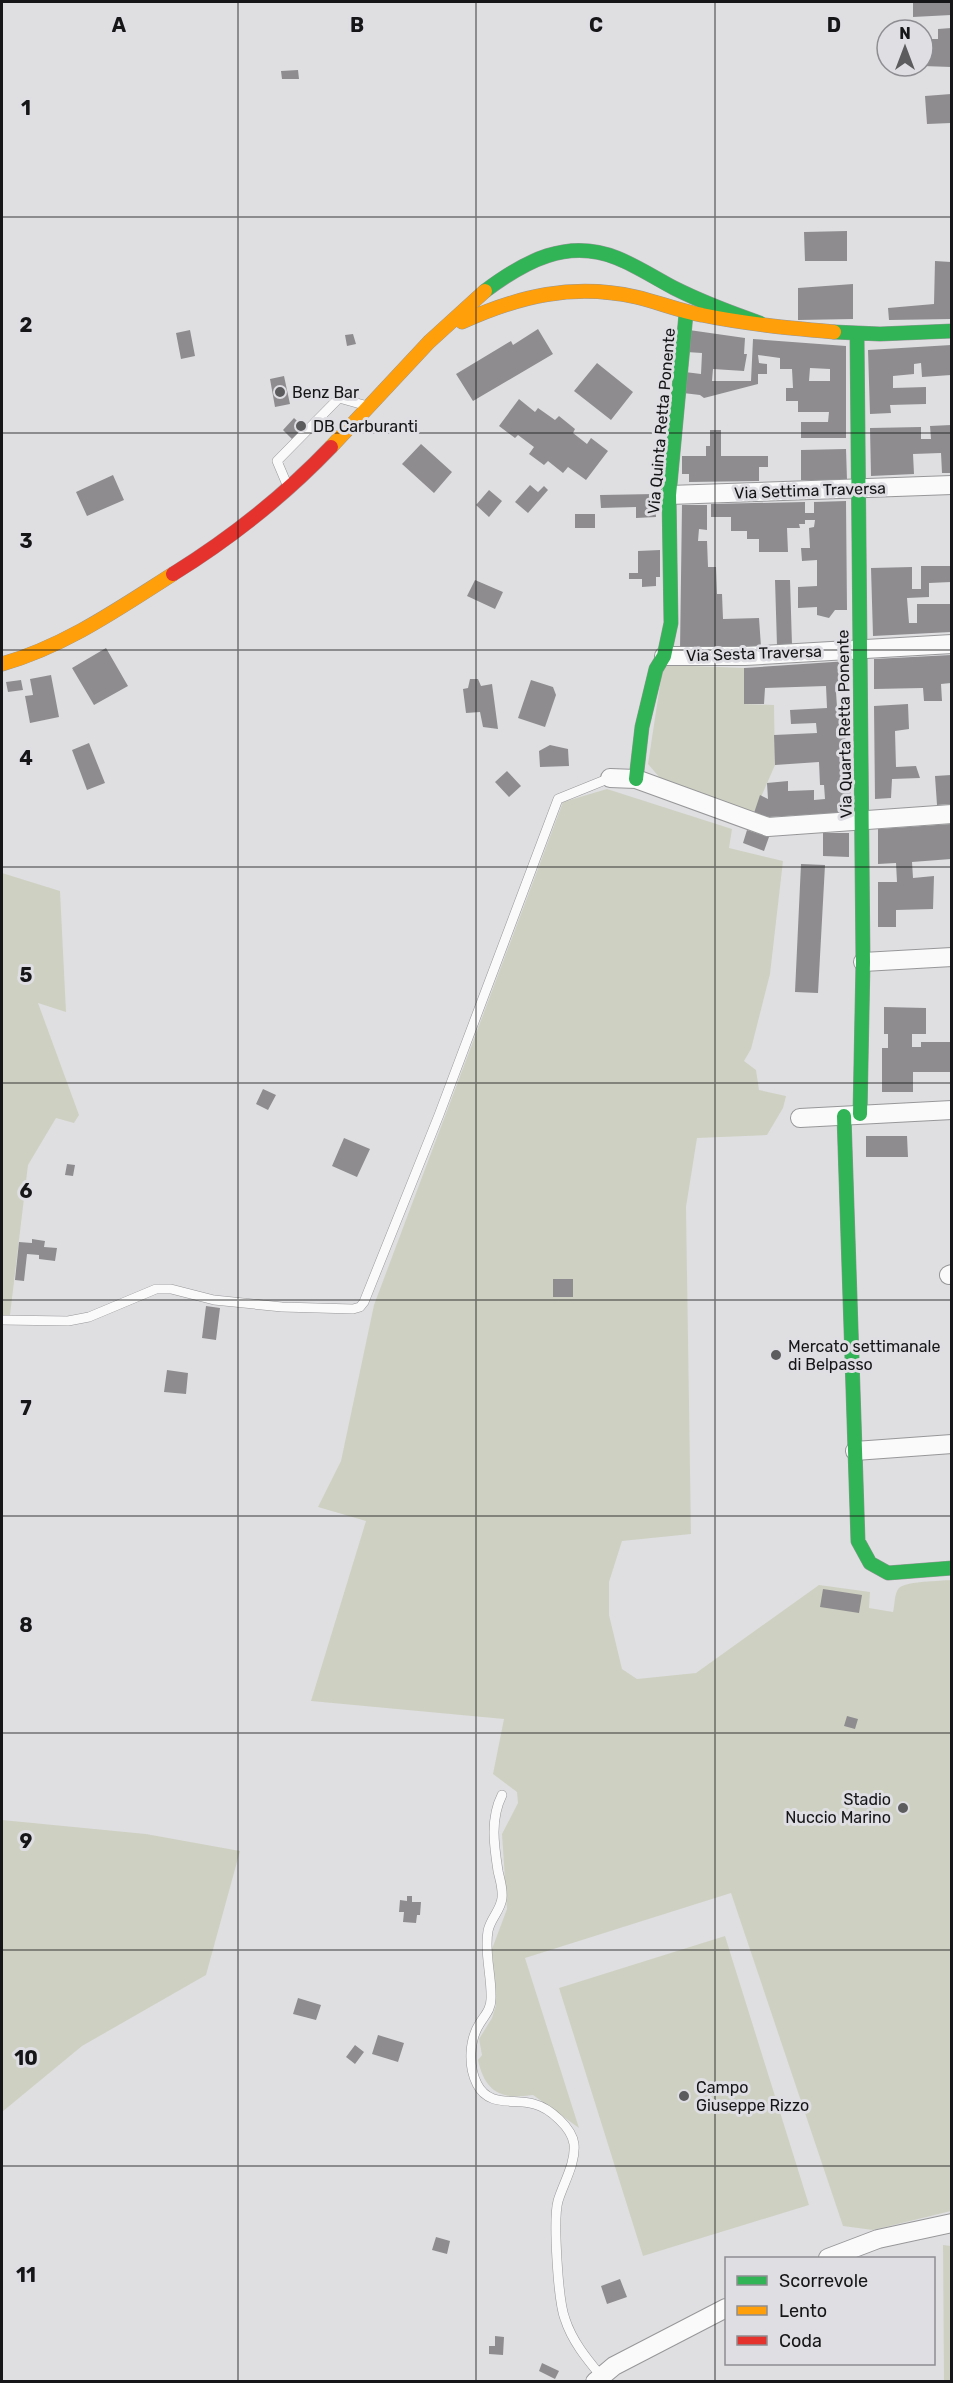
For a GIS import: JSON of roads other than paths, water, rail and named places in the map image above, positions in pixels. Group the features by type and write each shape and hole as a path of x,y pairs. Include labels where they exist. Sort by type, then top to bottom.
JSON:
{"street":[{"path":"2,664 27,658 65,642 221,544 257,518 289,489 437,333 487,288 523,266 554,252 572,249 589,250 618,258 687,295 760,323"},
{"path":"437,333 494,306 535,293 571,289 604,290 640,298 686,314 857,334 951,331"},
{"name":"Via Quinta Retta Ponente","path":"636,779 642,727 656,669 664,656 671,624 669,495 686,314"},
{"name":"Via Quarta Retta Ponente","path":"857,334 863,962 852,1115 858,1541 870,1563 888,1573 951,1568"},
{"name":"Via Settima Traversa","path":"669,495 951,485"},
{"name":"Via Sesta Traversa","path":"664,656 745,656 951,644"},
{"path":"610,777 636,779 768,827 951,814"},
{"path":"863,962 951,957"},
{"path":"800,1118 951,1110"},
{"path":"855,1450 951,1444"},
{"path":"833,2257 879,2239 951,2223"},
{"path":"598,2379 614,2366 646,2348 725,2308"}],"lane":[{"path":"289,489 277,461 339,398 368,406"},
{"path":"2,1320 68,1321 89,1317 156,1289 171,1289 214,1300 282,1307 353,1309 360,1307 439,1115 558,800 610,777"},
{"path":"502,1795 495,1809 494,1830 502,1900 489,1927 486,1942 492,2002 473,2040 471,2057 478,2086 485,2095 507,2103 534,2103 543,2107 565,2125 572,2135 574,2146 572,2157 556,2217 561,2297 564,2318 598,2379"}],"place":[{"name":"Benz Bar","path":"280,392"},
{"name":"DB Carburanti","path":"301,426"},
{"name":"Mercato settimanale di Belpasso","path":"776,1355"},
{"name":"Stadio Nuccio Marino","path":"903,1808"},
{"name":"Campo Giuseppe Rizzo","path":"684,2096"}]}
